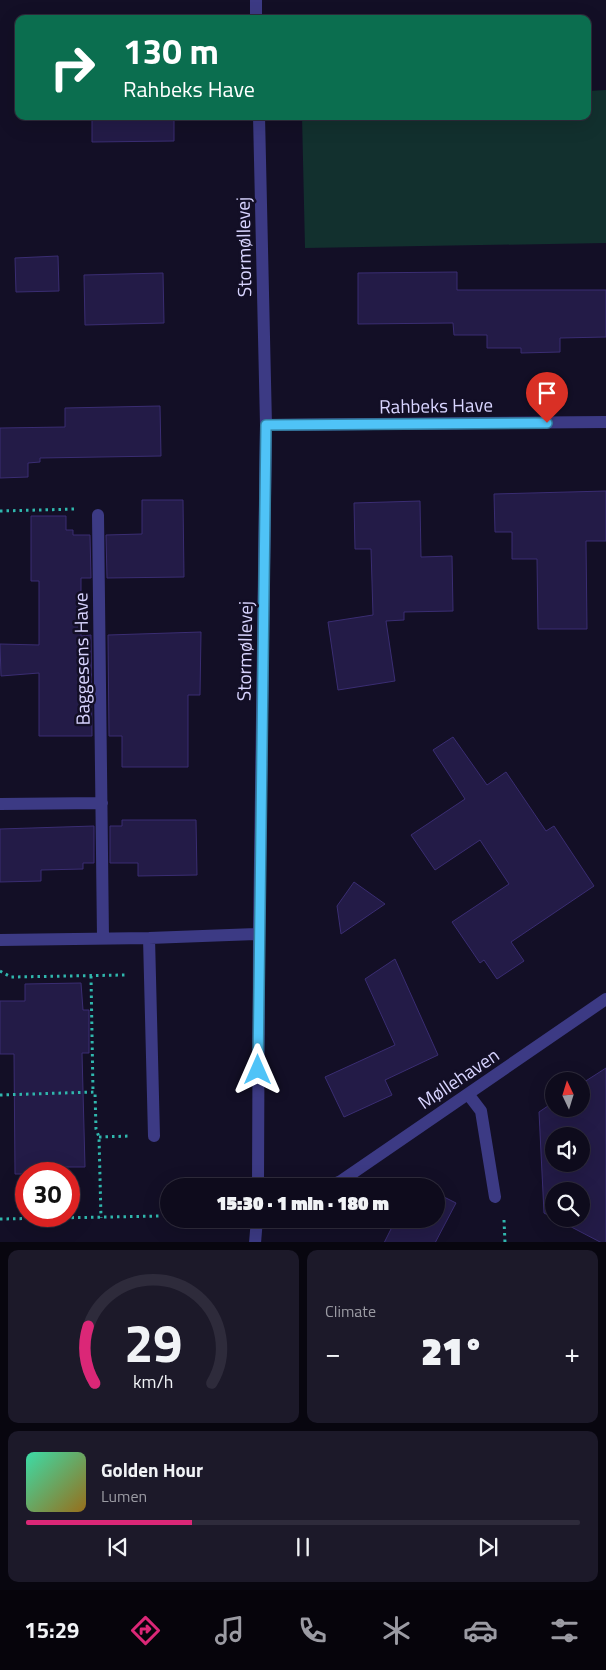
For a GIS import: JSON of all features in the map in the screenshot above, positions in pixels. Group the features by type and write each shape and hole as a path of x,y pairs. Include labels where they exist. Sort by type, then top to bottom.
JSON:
{"street":[{"path":"256,0 256,15"},
{"name":"Stormøllevej","path":"258,1178 259,934 266,425 259,120"},
{"name":"Rahbeks Have","path":"266,425 606,422"},
{"name":"Baggesens Have","path":"98,515 103,938"},
{"path":"0,804 102,803"},
{"path":"0,940 259,934"},
{"path":"149,938 154,1136"},
{"name":"Møllehaven","path":"345,1178 606,999"},
{"path":"468,1094 481,1111 495,1196"},
{"path":"255,1242 256,1228"}],"path":[{"path":"0,512 78,509 98,515"},
{"path":"0,971 10,977 150,974"},
{"path":"91,976 93,1092 95,1092 96,1130 99,1137 102,1218"},
{"path":"0,1095 93,1092"},
{"path":"99,1137 154,1136"},
{"path":"0,1219 160,1216"}],"green space":[{"path":"606,90 606,243 305,248 302,120 591,120 591,91"}],"building":[{"path":"92,120 174,120 174,141 92,142"},
{"path":"58,256 59,291 16,292 15,258"},
{"path":"457,272 457,290 606,290 606,337 560,338 560,352 521,353 521,348 487,348 487,335 454,335 453,323 358,324 358,273"},
{"path":"163,273 164,323 85,325 84,275"},
{"path":"160,406 161,456 40,458 40,462 28,463 28,477 0,478 0,428 65,427 65,408"},
{"path":"606,491 606,541 586,541 587,629 538,629 537,559 512,559 512,532 495,532 494,494"},
{"path":"142,500 183,500 184,577 107,578 106,535 142,534"},
{"path":"420,501 421,557 452,556 453,611 404,612 404,620 386,621 395,681 338,690 328,622 373,615 371,549 355,549 354,503"},
{"path":"31,516 66,516 66,530 73,530 73,535 90,535 91,578 81,578 81,636 91,635 92,736 39,736 39,673 1,676 0,644 39,645 39,581 31,581"},
{"path":"201,632 200,695 188,695 188,767 122,767 122,736 109,736 108,635"},
{"path":"453,737 487,785 506,772 546,831 554,826 594,886 511,942 524,961 497,979 484,960 480,963 452,922 509,884 480,840 435,870 411,835 465,799 433,750"},
{"path":"122,820 196,820 197,875 138,876 138,863 110,863 110,826 122,826"},
{"path":"94,826 94,863 83,863 83,869 41,870 41,881 0,882 0,829"},
{"path":"354,882 385,904 341,934 337,906"},
{"path":"395,959 438,1055 385,1080 392,1095 344,1117 325,1077 395,1045 365,979"},
{"path":"81,983 83,1010 89,1010 89,1053 82,1053 85,1167 80,1167 80,1162 15,1162 15,1174 14,1054 0,1054 0,1001 25,1001 25,984"},
{"path":"606,1068 606,1242 600,1242 571,1227 590,1227 590,1182 545,1182 544,1213 539,1112 545,1108 545,1118 590,1118 590,1078"},
{"path":"445,1198 456,1203 445,1224"},
{"path":"392,1228 443,1228 436,1242 384,1242"}],"route":[{"path":"258,1070 266,425 547,423"}]}
